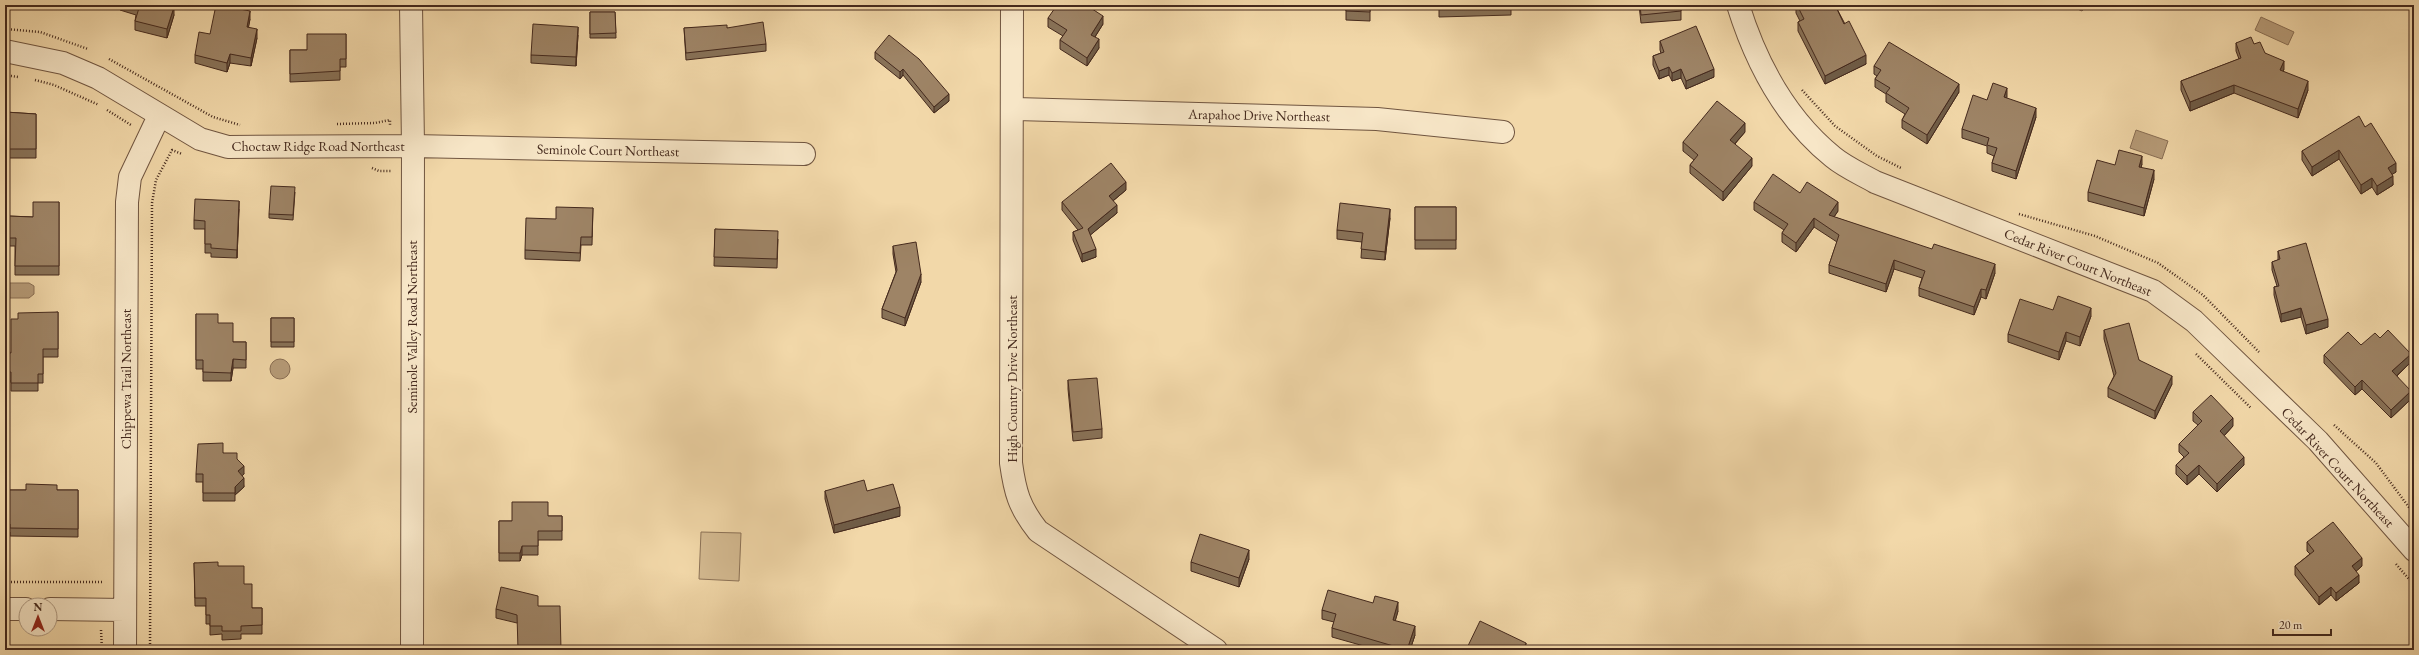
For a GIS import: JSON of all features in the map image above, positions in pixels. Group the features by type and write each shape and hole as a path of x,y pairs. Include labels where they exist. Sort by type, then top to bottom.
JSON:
{"street":[{"name":"Seminole Valley Road Northeast","path":"410,5 413,146 412,650"},
{"name":"High Country Drive Northeast","path":"1012,5 1014,109 1011,463 1015,492 1024,514 1038,531 1216,650"},
{"name":"Cedar River Court Northeast","path":"1738,5 1747,35 1767,78 1796,120 1833,157 1875,182 2153,291 2194,321 2318,441 2414,550"},
{"name":"Choctaw Ridge Road Northeast","path":"5,51 63,63 98,78 159,116 200,139 228,147 413,146"},
{"name":"Arapahoe Drive Northeast","path":"1014,109 1377,118 1503,132"},
{"name":"Chippewa Trail Northeast","path":"125,650 127,202 130,177 159,116"},
{"name":"Seminole Court Northeast","path":"413,146 804,154"},
{"path":"5,609 18,609"},
{"path":"58,609 125,610"}],"path":[{"path":"5,29 40,32 94,52"},
{"path":"107,58 213,117 241,125"},
{"path":"5,75 24,77"},
{"path":"31,79 54,85 99,104 131,125 128,131"},
{"path":"336,124 375,123 390,120 390,125"},
{"path":"150,650 152,203 156,180 172,150 185,155"},
{"path":"365,165 379,170 391,170"},
{"path":"2195,353 2258,414"},
{"path":"2395,562 2414,585"},
{"path":"5,582 104,583 104,575"}],"shaded area":[{"path":"2068,5 2087,5 2082,11"},
{"path":"2261,17 2294,32 2288,45 2255,30"},
{"path":"2136,130 2168,141 2162,159 2130,148"},
{"path":"5,283 29,283 34,286 34,294 29,298 5,298"},
{"path":"276,359 284,359 290,365 290,373 284,379 276,379 270,373 270,365"},
{"path":"701,532 741,533 739,581 699,579"}],"building":[{"path":"131,5 168,5 174,7 167,29 135,21 139,8"},
{"path":"216,5 250,11 247,27 257,29 251,58 230,54 227,63 195,55 199,32 210,34"},
{"path":"1057,5 1086,5 1103,16 1091,35 1099,39 1087,58 1060,40 1067,30 1048,18"},
{"path":"1346,5 1370,5 1370,12 1346,11"},
{"path":"1439,5 1511,5 1511,7 1439,9"},
{"path":"1640,5 1681,5 1681,11 1641,15"},
{"path":"1797,5 1835,5 1844,24 1849,21 1866,55 1825,76 1798,22 1804,19"},
{"path":"590,12 615,12 616,33 590,34"},
{"path":"763,22 766,44 686,53 684,28 727,25 727,28"},
{"path":"533,24 578,27 576,57 531,55"},
{"path":"1696,26 1714,69 1686,81 1681,69 1672,73 1669,67 1659,71 1653,56 1664,52 1660,41"},
{"path":"307,34 346,34 346,59 340,59 340,71 290,74 290,50 307,50"},
{"path":"889,35 919,59 949,94 934,107 903,69 900,72 875,52"},
{"path":"2251,37 2254,44 2260,42 2265,53 2284,61 2280,70 2308,81 2298,109 2234,85 2190,102 2181,81 2241,58 2236,43"},
{"path":"1889,42 1959,84 1927,135 1902,120 1909,108 1886,93 1890,88 1875,79 1881,70 1874,66"},
{"path":"1993,83 2007,88 2004,97 2036,108 2016,171 1992,163 1997,148 1987,145 1989,138 1962,129 1973,95 1987,100"},
{"path":"1717,101 1745,123 1730,140 1752,158 1723,192 1690,165 1698,155 1683,142"},
{"path":"5,112 36,114 36,149 5,149"},
{"path":"2359,116 2365,127 2371,123 2396,163 2388,168 2393,176 2377,186 2372,178 2361,185 2339,150 2312,167 2302,151"},
{"path":"2119,150 2142,156 2139,167 2154,170 2144,208 2088,192 2097,160 2115,165"},
{"path":"1111,163 1126,182 1109,196 1117,205 1088,229 1096,249 1082,254 1073,232 1083,228 1062,202"},
{"path":"1773,174 1800,193 1807,182 1838,202 1829,215 1932,249 1934,244 1995,264 1986,290 1981,289 1974,307 1919,288 1925,271 1894,260 1886,284 1829,265 1839,235 1814,218 1796,243 1782,233 1788,224 1754,202"},
{"path":"271,186 295,187 293,215 269,214"},
{"path":"195,199 239,201 237,250 211,248 211,244 205,244 205,221 194,220"},
{"path":"33,202 59,202 59,266 15,266 16,238 8,238 8,216 33,217"},
{"path":"1340,203 1390,209 1385,252 1361,249 1363,233 1337,230"},
{"path":"556,207 593,208 592,237 581,237 580,253 525,250 526,218 556,219"},
{"path":"1415,207 1456,207 1456,240 1415,240"},
{"path":"715,229 778,231 777,259 714,257"},
{"path":"916,242 921,274 905,318 882,309 897,270 893,246"},
{"path":"2306,243 2328,319 2306,325 2301,308 2281,314 2274,287 2279,286 2272,262 2280,259 2278,251"},
{"path":"2058,296 2091,308 2080,337 2066,332 2059,352 2008,334 2020,299 2053,310"},
{"path":"58,312 58,349 43,349 43,374 38,374 38,383 11,383 11,372 6,372 6,353 11,353 11,319 18,319 18,313"},
{"path":"196,314 218,314 218,323 233,323 233,342 246,342 246,360 233,359 231,373 203,372 203,360 196,360"},
{"path":"271,318 294,318 294,342 271,342"},
{"path":"2129,323 2139,360 2172,376 2155,411 2108,388 2116,373 2104,330"},
{"path":"2388,330 2411,354 2392,371 2411,391 2391,410 2362,380 2355,387 2324,355 2348,332 2361,345 2375,333 2380,338"},
{"path":"1097,378 1102,429 1073,432 1068,380"},
{"path":"2211,395 2233,418 2220,431 2244,457 2217,484 2199,465 2187,476 2176,465 2189,453 2179,444 2202,421 2193,412"},
{"path":"223,443 223,453 237,453 237,459 244,466 238,471 244,478 235,487 235,493 203,493 203,474 196,474 198,444"},
{"path":"864,480 867,491 893,484 900,507 834,525 825,491"},
{"path":"26,484 57,485 57,490 78,490 78,529 10,528 10,524 5,523 5,490 26,490"},
{"path":"512,502 548,502 548,516 562,516 562,531 538,531 538,546 522,546 520,553 499,553 499,521 512,521"},
{"path":"2333,522 2362,558 2352,566 2359,575 2336,593 2331,587 2319,597 2295,566 2314,551 2307,542"},
{"path":"1200,534 1249,550 1239,578 1191,562"},
{"path":"218,562 218,566 244,566 244,584 252,584 252,608 262,608 262,625 241,626 241,631 222,631 222,626 210,626 210,615 206,615 206,598 195,598 194,563"},
{"path":"501,587 538,596 538,606 560,606 561,650 518,650 517,615 496,609"},
{"path":"1328,590 1373,603 1375,596 1398,602 1393,620 1415,626 1407,650 1332,628 1336,614 1322,610"},
{"path":"1480,621 1526,643 1523,650 1466,650"}]}
